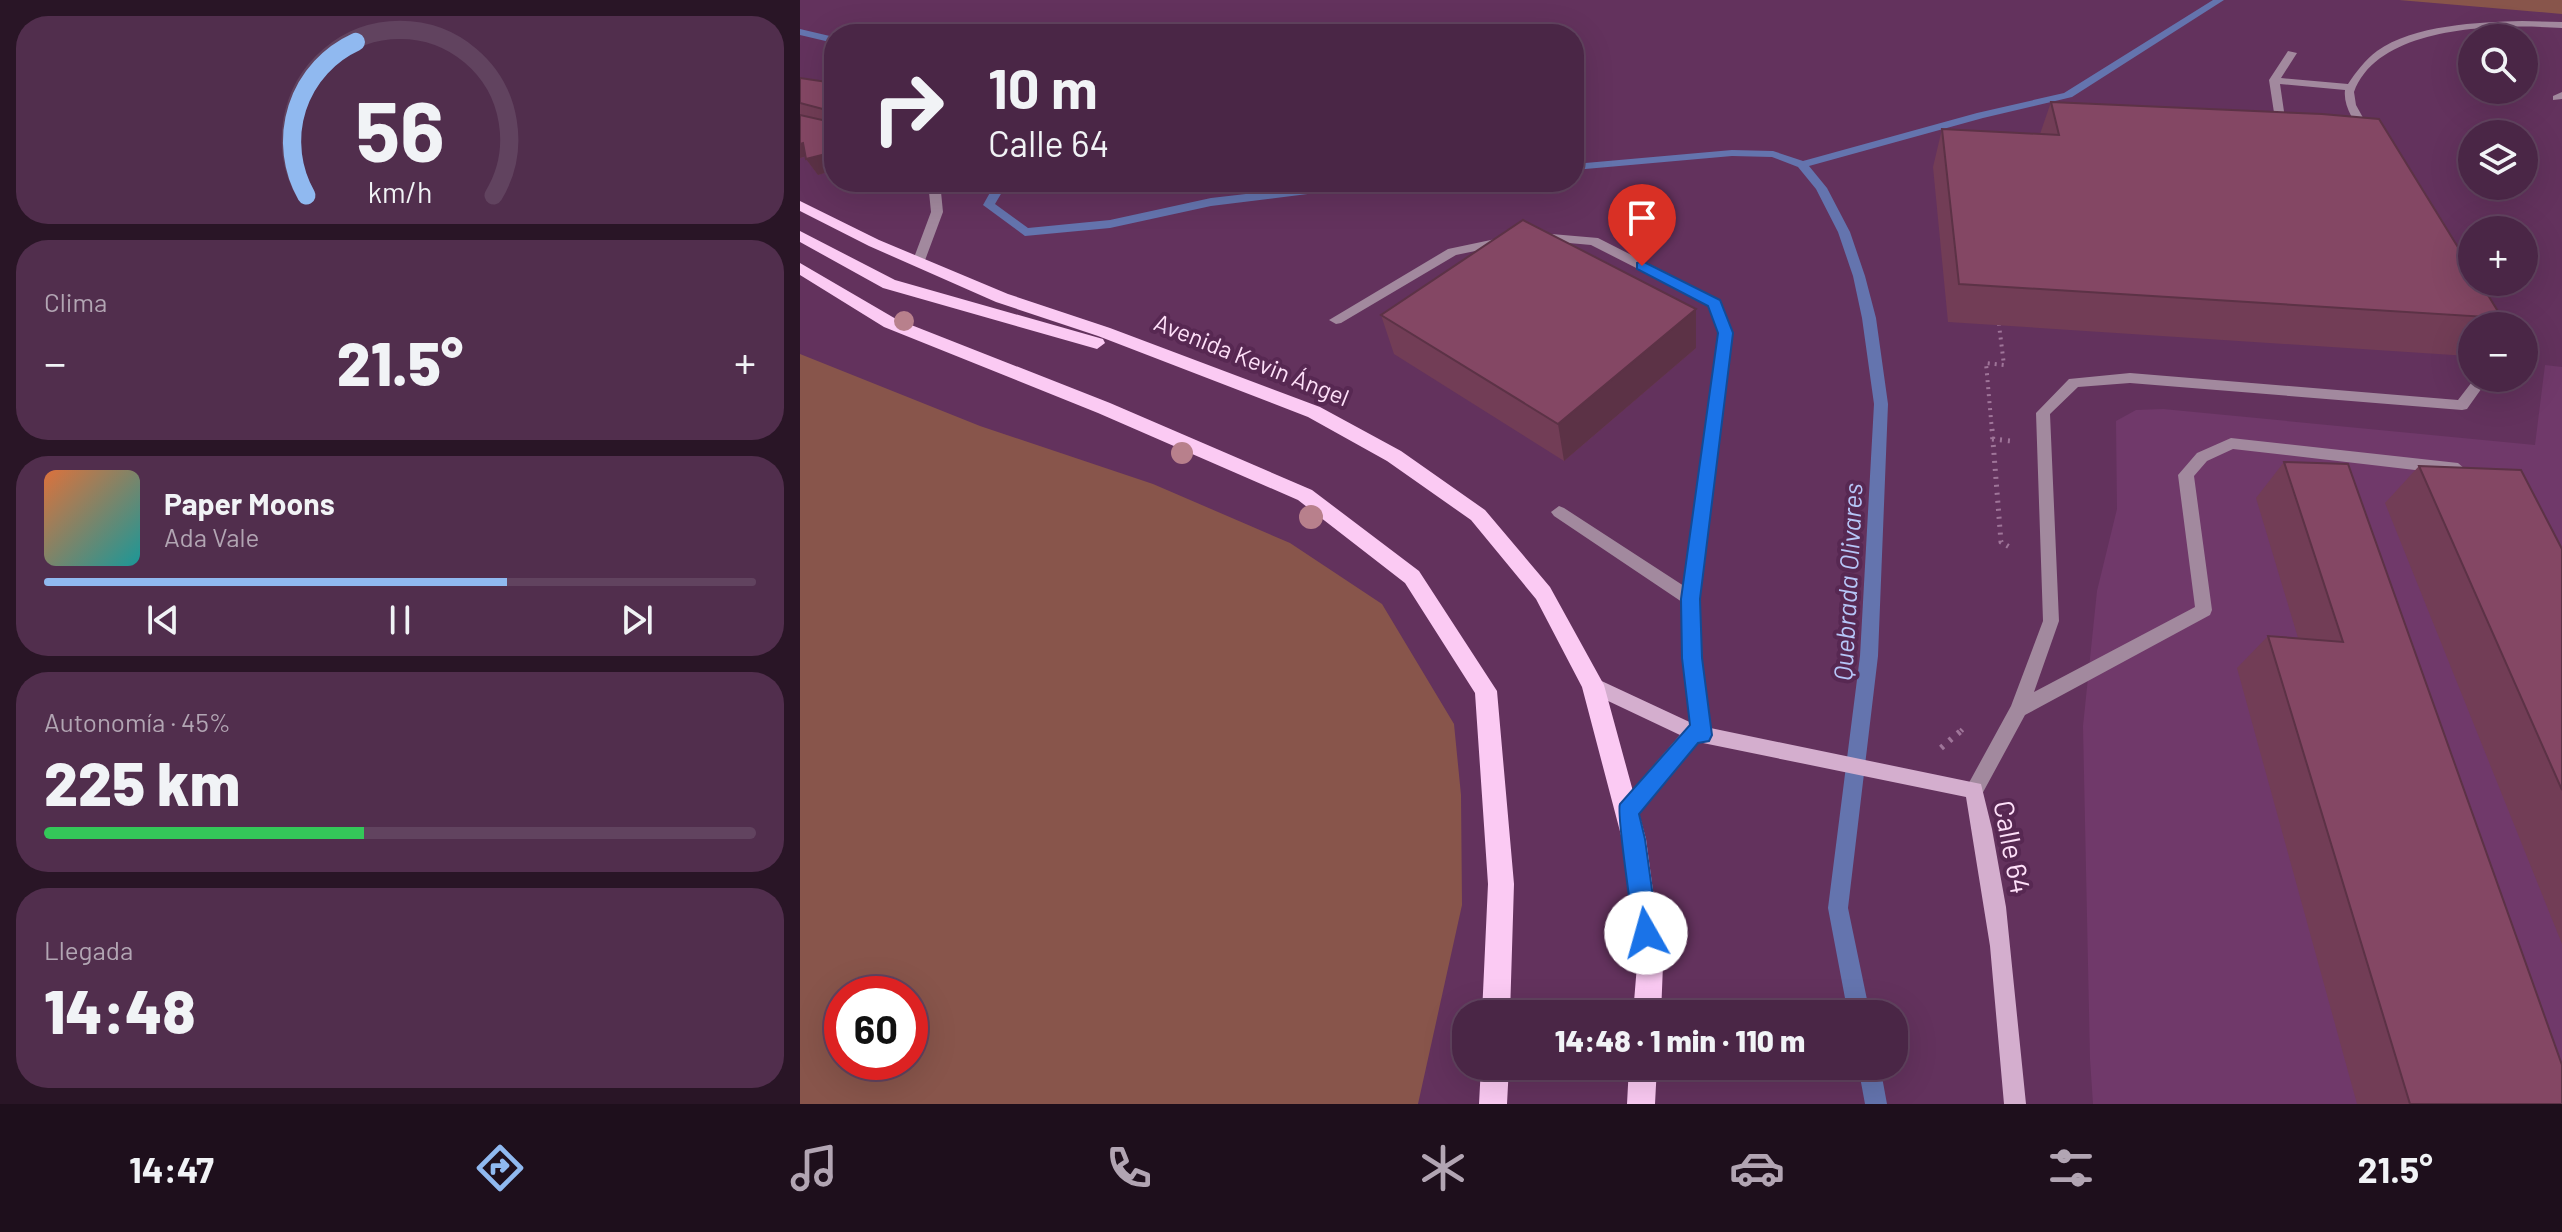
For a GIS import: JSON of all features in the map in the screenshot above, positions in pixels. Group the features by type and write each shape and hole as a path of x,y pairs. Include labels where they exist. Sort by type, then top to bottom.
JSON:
{"main road":[{"name":"Avenida Kevin Ángel","path":"800,205 918,263 1002,298 1104,332 1314,412 1394,456 1478,515 1543,593 1593,685 1634,839 1650,965 1648,1000"},
{"path":"800,236 889,284 1220,377"},
{"path":"800,268 890,323 1104,408 1305,495 1412,577 1486,691 1501,884 1497,1000"},
{"name":"Calle 64","path":"1593,685 1698,734 1974,790 1991,862 2005,965 2015,1104"},
{"path":"1627,811 1698,734"},
{"path":"1493,1104 1494,1080"},
{"path":"1641,1104 1642,1080"}],"lane":[{"path":"2357,141 2372,142 2348,98 2350,87 2372,59 2393,46 2432,34 2533,22 2562,25"},
{"path":"2282,137 2274,80 2292,53"},
{"path":"2274,80 2350,87"},
{"path":"2268,136 2297,138"},
{"path":"918,263 937,212 935,192"},
{"path":"1336,320 1452,252 1526,236 1594,241 1715,303 1725,333 1690,599 1698,734"},
{"path":"1974,790 2019,709 2051,621 2043,413 2074,382 2130,378 2462,405 2472,392"},
{"path":"2019,709 2204,610 2186,475 2202,457 2231,443 2476,472"},
{"path":"1559,512 1690,599"}],"path":[{"path":"1999,325 2004,365 1986,363 2001,542 2017,555"},
{"path":"1907,777 1971,721"}],"shaded area":[{"path":"2399,0 2562,0 2562,14"},
{"path":"800,354 980,426 1153,484 1290,543 1382,604 1454,724 1461,795 1462,905 1418,1104 800,1104"},
{"path":"2545,365 2562,367 2562,1104 2093,1104 2083,726 2097,591 2117,509 2116,421 2136,410 2163,409 2535,445"}],"building":[{"path":"800,78 824,82 824,114 823,109 800,103"},
{"path":"2051,102 2379,119 2458,247 2458,296 2489,296 2498,312 2458,312 2458,315 1959,284 1942,129 2059,135"},
{"path":"800,115 824,119 824,154 806,159 803,143 800,144"},
{"path":"1523,220 1696,309 1558,424 1381,315"},
{"path":"2284,462 2348,464 2562,1065 2562,1104 2410,1104 2268,636 2343,642"},
{"path":"2419,466 2521,470 2562,549 2562,790"}],"waterway":[{"name":"Quebrada Olivares","path":"1802,165 1981,115 2068,95 2219,0"},
{"name":"Quebrada Olivares","path":"800,32 824,38"},
{"name":"Quebrada Olivares","path":"1584,166 1732,153 1773,154 1802,165"},
{"name":"Quebrada Olivares","path":"1802,165 1821,188 1844,232 1859,276 1869,318 1881,404 1869,656 1838,908 1856,1000"},
{"name":"Quebrada Olivares","path":"996,192 989,205 1025,232 1110,224 1211,202 1295,192"},
{"name":"Quebrada Olivares","path":"1872,1080 1876,1104"}],"route":[{"path":"1642,266 1715,303 1725,333 1690,599 1692,658 1702,735 1694,733 1627,811 1634,839 1646,933"}]}
